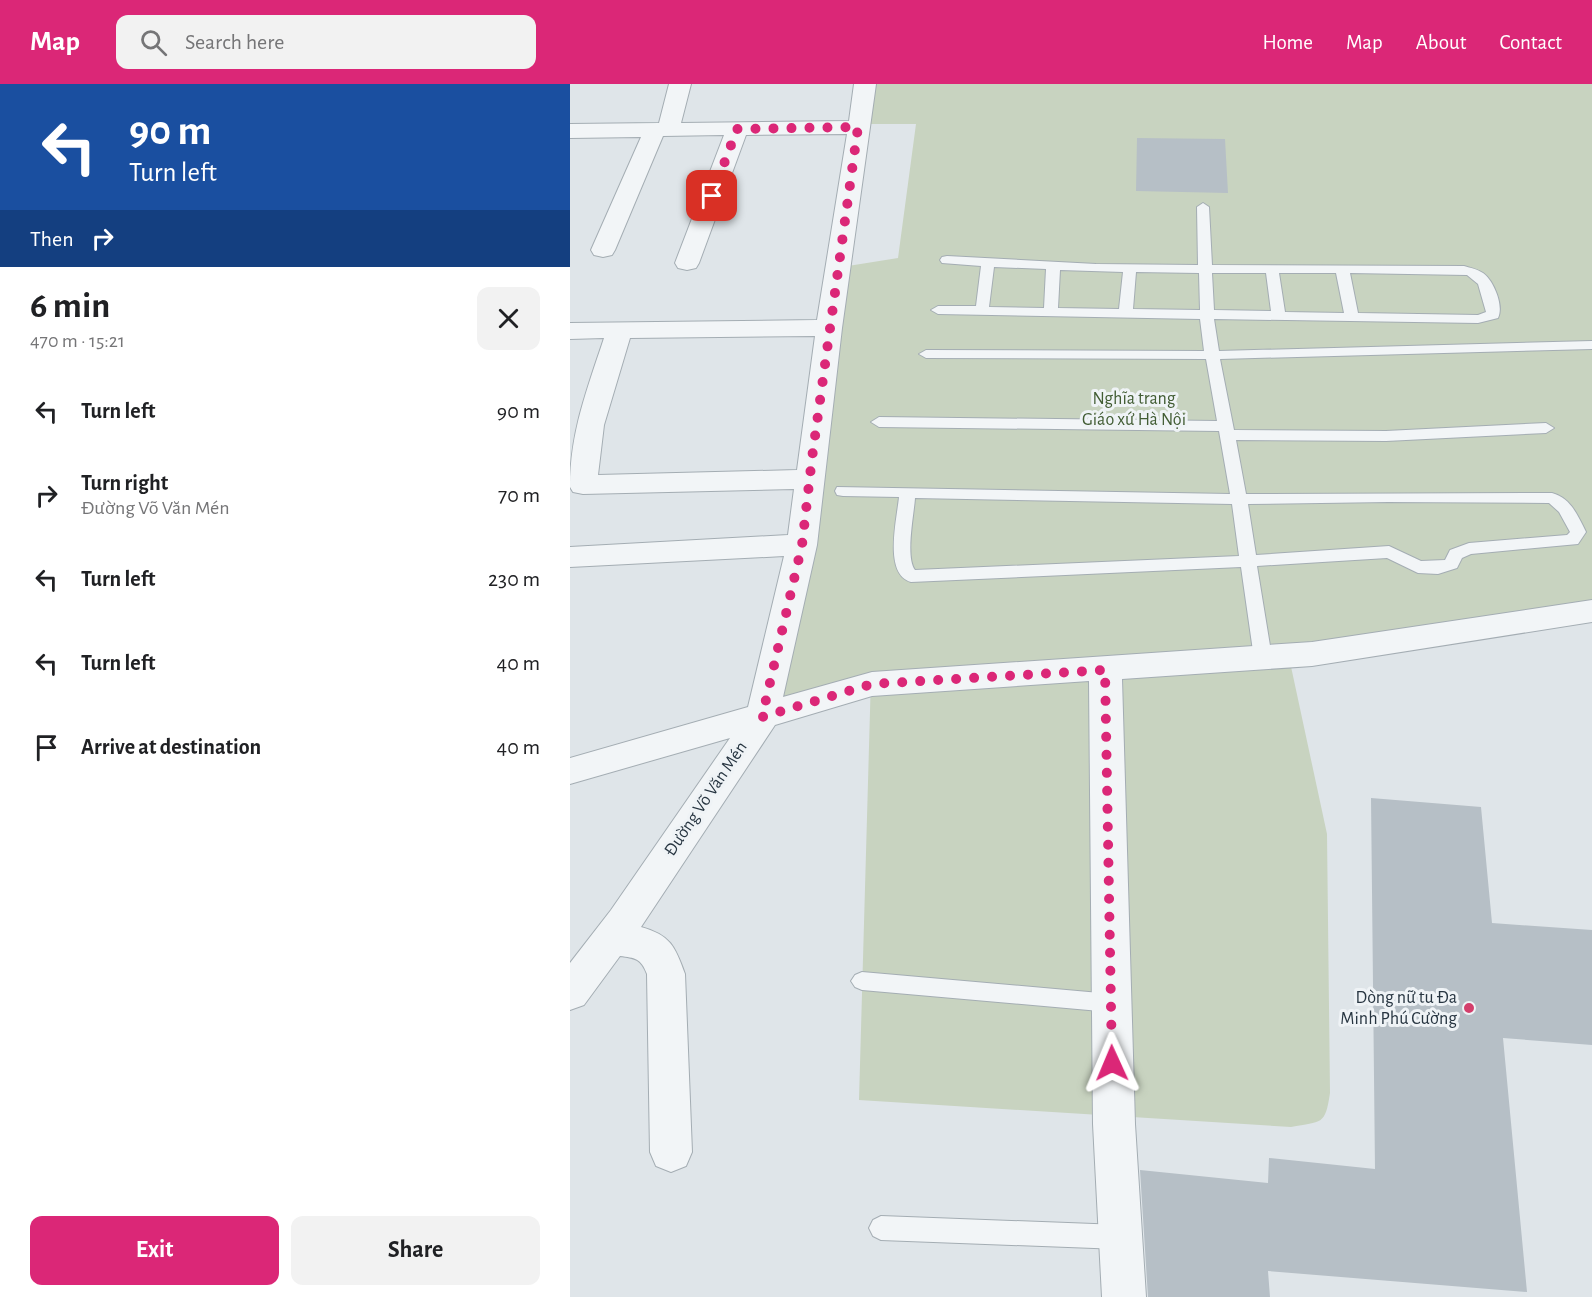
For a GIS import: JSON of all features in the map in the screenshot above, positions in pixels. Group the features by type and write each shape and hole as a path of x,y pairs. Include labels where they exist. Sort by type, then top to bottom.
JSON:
{"street":[{"path":"603,250 662,130 680,84"},
{"name":"Đường Võ Văn Mén","path":"570,993 610,939 762,717 802,545 809,479 865,84"},
{"path":"570,131 858,127"},
{"path":"687,263 737,129"},
{"path":"570,331 830,328"},
{"path":"620,329 587,433 582,463 584,485 809,479"},
{"path":"570,556 802,545"},
{"path":"570,771 872,684 1105,670 1312,654 1592,611"},
{"path":"1105,670 1114,1124 1124,1297"},
{"path":"610,939 648,945 660,952 666,974 671,1152"}],"lane":[{"path":"1203,207 1207,316 1212,355 1239,499 1263,658"},
{"path":"938,310 1478,319 1490,317 1494,309 1482,277 1477,272 1464,270 1130,268 947,260"},
{"path":"982,311 988,262"},
{"path":"1052,313 1053,265"},
{"path":"1125,314 1130,268"},
{"path":"1272,269 1279,317"},
{"path":"1342,269 1352,317"},
{"path":"926,354 1212,355 1592,345"},
{"path":"879,422 1386,436 1546,428"},
{"path":"843,491 908,492 1239,499 1552,498 1569,512 1578,532 1572,540 1469,549 1456,554 1451,564 1438,568 1418,567 1389,552 1248,561 911,576 904,569 902,551 908,492"},
{"path":"862,981 1111,1003"},
{"path":"881,1228 1120,1237"}],"green space":[{"name":"Nghĩa trang Giáo xứ Hà Nội","path":"873,84 1592,84 1592,602 1287,648 1327,834 1330,1093 1324,1117 1316,1122 1291,1127 859,1100 871,676 778,702 848,266 898,258 916,124 867,124"}],"building":[{"path":"1137,138 1225,139 1228,193 1136,191"},
{"name":"Dòng nữ tu Đa Minh Phú Cường","path":"1371,798 1481,807 1492,923 1592,930 1592,1045 1503,1038 1527,1292 1268,1271 1270,1297 1148,1297 1140,1170 1268,1183 1269,1158 1375,1169"}],"place":[{"name":"Dòng nữ tu Đa Minh Phú Cường","path":"1469,1008"}],"route":[{"path":"712,196 737,129 858,127 802,545 762,717 872,684 1105,670 1112,1063"}]}
